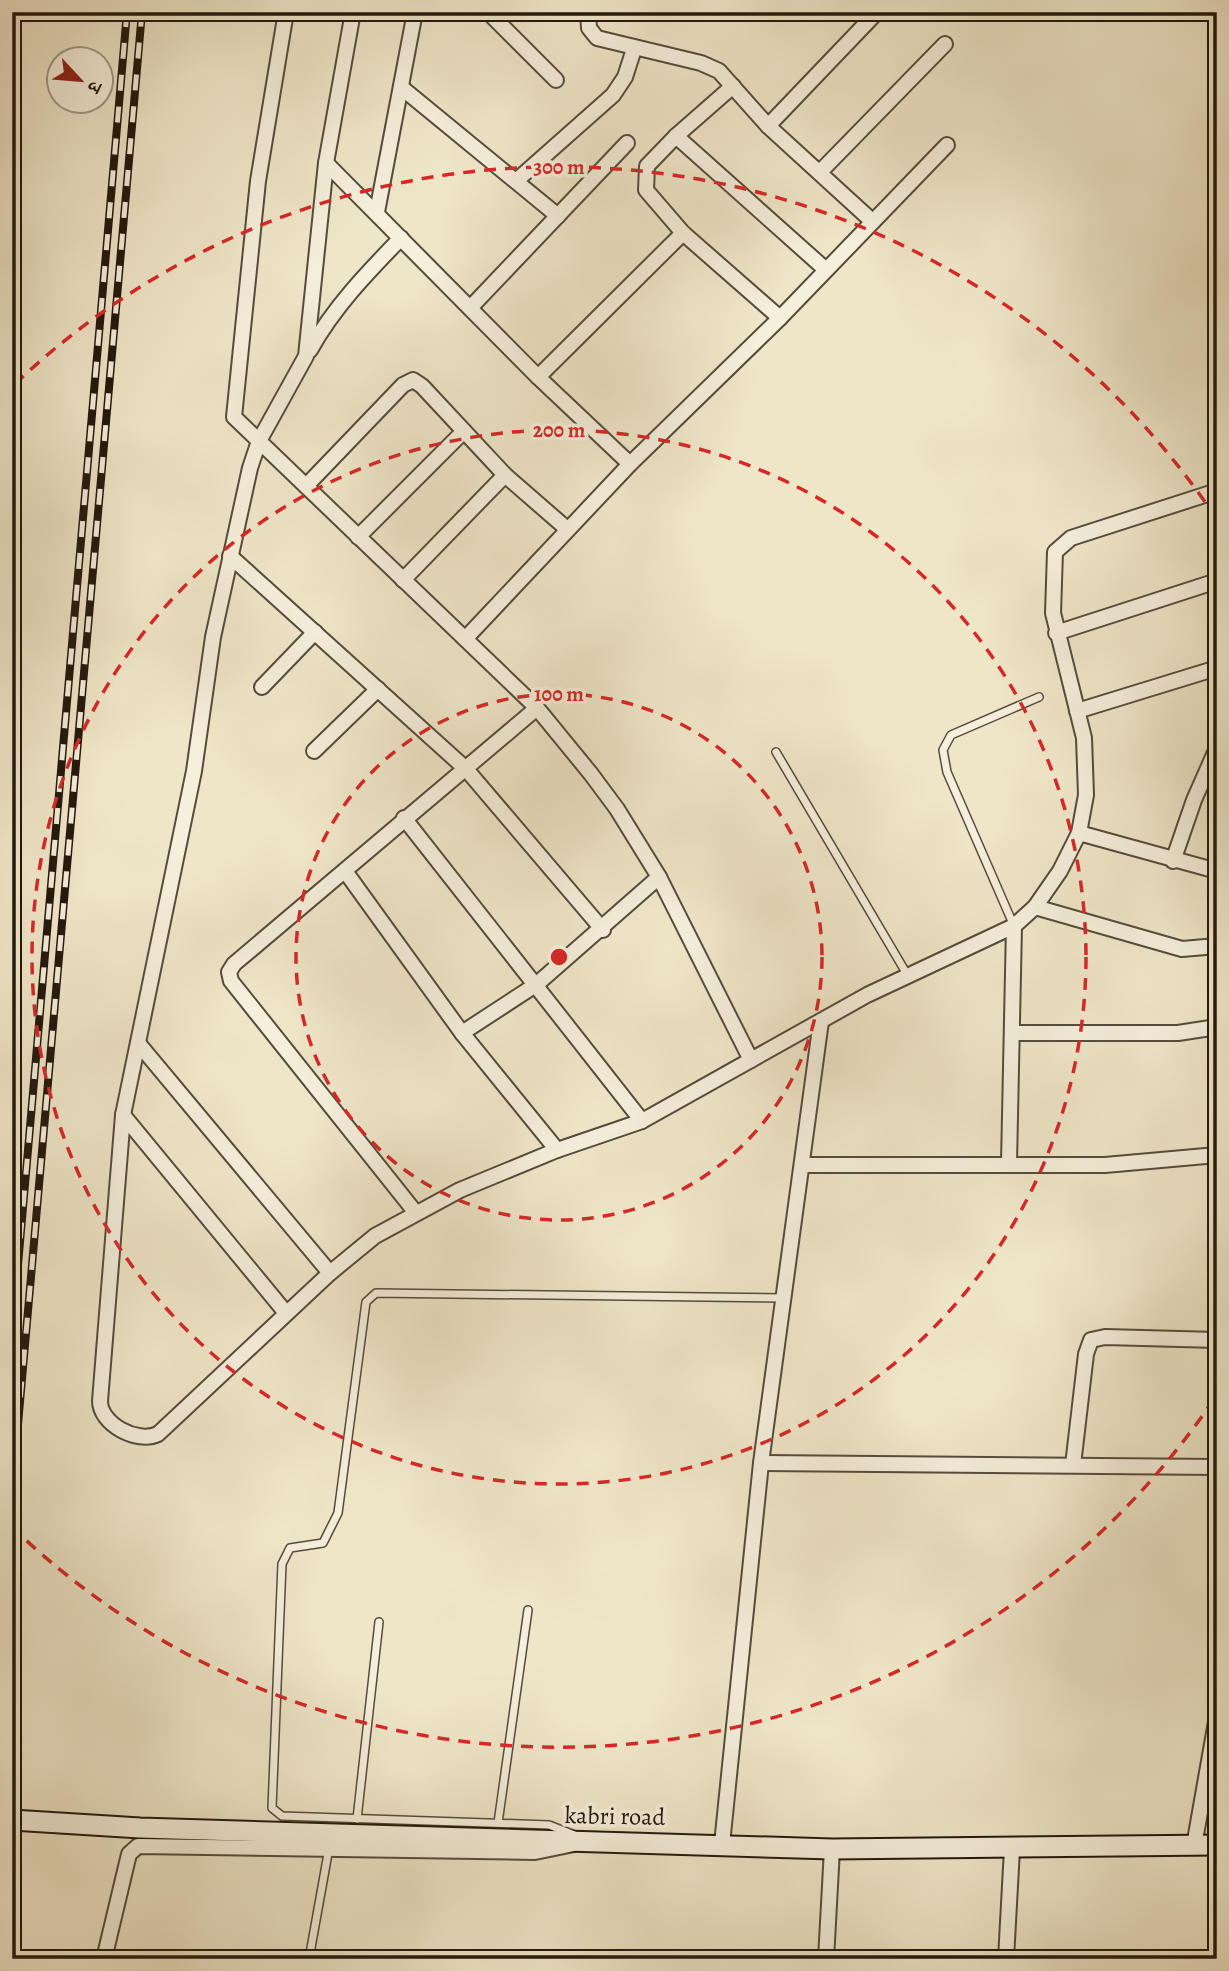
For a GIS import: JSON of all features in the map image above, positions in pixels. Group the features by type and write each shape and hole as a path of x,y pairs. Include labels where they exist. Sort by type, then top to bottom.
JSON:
{"street":[{"path":"286,12 258,181 233,409 238,424 259,441 537,708 617,809 659,877 751,1060"},
{"path":"306,356 326,163 353,12"},
{"path":"377,212 415,12"},
{"path":"488,12 556,80"},
{"path":"589,12 592,34 634,49 710,66 733,86 768,126 872,221"},
{"path":"768,126 877,12"},
{"path":"820,172 945,44"},
{"path":"516,181 613,95 625,77 634,49"},
{"path":"733,86 676,136 647,166 645,181 650,197 683,233 780,318"},
{"path":"402,88 558,216"},
{"path":"676,136 825,269"},
{"path":"471,307 627,144"},
{"path":"465,639 567,529 780,318 947,145"},
{"path":"326,163 538,377 631,464"},
{"path":"538,377 683,233"},
{"path":"401,238 354,288 324,326 259,441 250,468 230,556 213,637 194,771 123,1115 100,1401 105,1420 132,1433 153,1437 330,1273 376,1236 415,1213 460,1190 557,1150 642,1121 821,1021 1014,926 1035,907 1060,871 1079,833 1087,762 1077,711 1056,633 1053,559 1061,545 1071,538 1217,491"},
{"path":"306,486 413,380 422,386 505,475 567,529"},
{"path":"358,537 464,430"},
{"path":"403,580 505,475"},
{"path":"230,556 466,769 603,930"},
{"path":"1056,633 1217,581"},
{"path":"262,687 315,632"},
{"path":"1077,711 1217,668"},
{"path":"314,751 378,689"},
{"path":"415,1213 229,977 234,964 537,708"},
{"path":"1173,861 1194,800 1217,748"},
{"path":"404,818 642,1121"},
{"path":"1079,833 1217,871"},
{"path":"345,871 462,1033 557,1150"},
{"path":"462,1033 537,984 603,930 659,877"},
{"path":"1035,907 1182,948 1217,946"},
{"path":"1009,1163 1014,926"},
{"path":"722,1843 761,1463 821,1021"},
{"path":"1013,1032 1178,1033 1217,1027"},
{"path":"138,1043 330,1273"},
{"path":"123,1115 286,1313"},
{"path":"802,1165 1105,1165 1217,1155"},
{"path":"1073,1465 1088,1345 1091,1340 1105,1337 1217,1340"},
{"path":"761,1463 1217,1466"},
{"path":"1194,1846 1217,1716"},
{"name":"kabri road","path":"12,1820 140,1829 722,1843 832,1849 1217,1845"},
{"path":"104,1959 129,1854 134,1847 329,1847 547,1852 585,1840"},
{"path":"826,1959 832,1849"},
{"path":"1006,1959 1012,1849"}],"lane":[{"path":"1014,926 947,772 943,750 951,735 1039,697"},
{"path":"776,752 908,976"},
{"path":"585,1840 550,1825 282,1816 272,1808 282,1564 290,1548 323,1543 338,1513 369,1296 376,1293 785,1298"},
{"path":"498,1823 528,1610"},
{"path":"357,1819 379,1622"},
{"path":"309,1959 329,1847"}],"railway":[{"path":"12,1334 127,12"},
{"path":"12,1493 142,12"}]}
